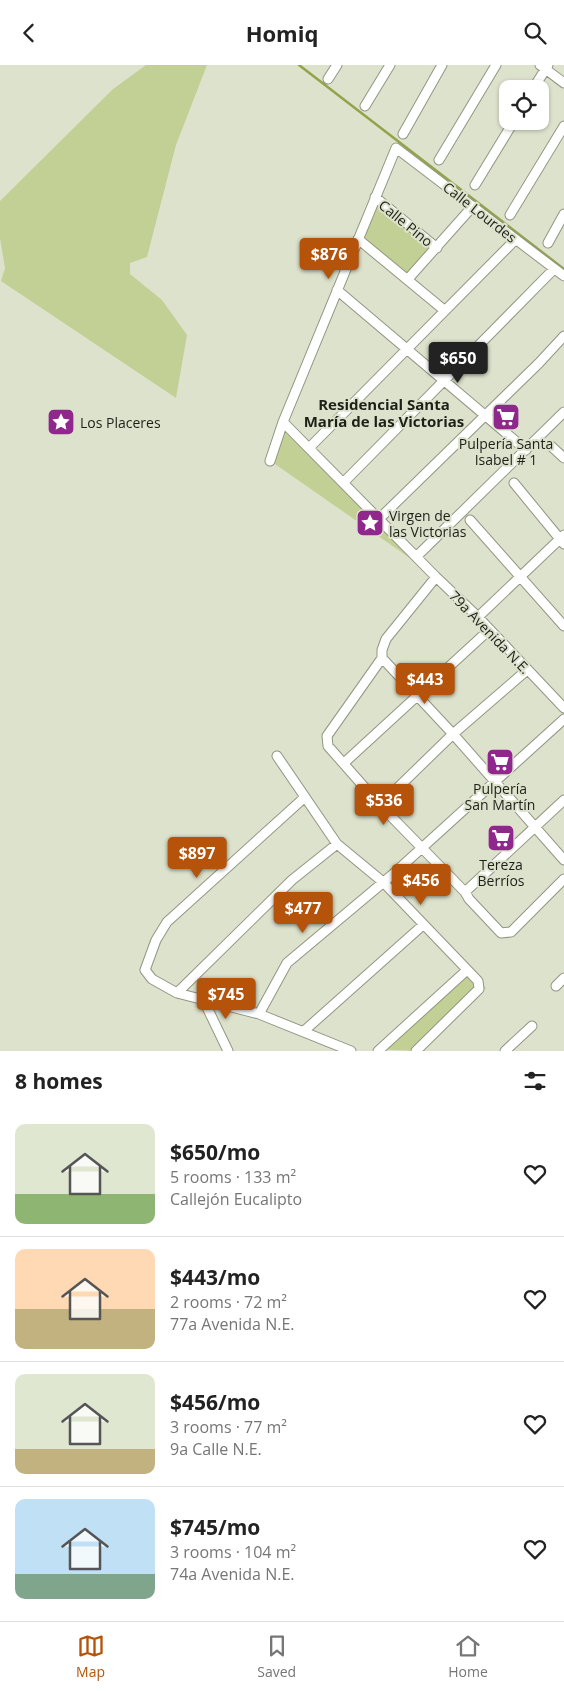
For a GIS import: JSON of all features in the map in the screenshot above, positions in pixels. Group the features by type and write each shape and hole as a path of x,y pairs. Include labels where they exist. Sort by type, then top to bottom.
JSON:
{"street":[{"path":"328,79 337,65"},
{"path":"365,106 390,65"},
{"path":"403,134 442,65"},
{"path":"439,160 496,65"},
{"path":"537,80 544,66 564,83"},
{"path":"510,215 564,126"},
{"path":"475,185 509,130"},
{"name":"Calle Lourdes","path":"375,197 396,147 564,276"},
{"path":"270,461 283,422 375,197"},
{"name":"Calle Pino","path":"375,197 437,248"},
{"path":"408,279 473,207"},
{"path":"548,243 564,215"},
{"path":"358,239 444,310"},
{"path":"310,447 515,239"},
{"path":"344,482 554,269"},
{"path":"337,291 526,449"},
{"path":"380,519 564,336"},
{"path":"417,556 564,413"},
{"name":"79a Avenida N.E.","path":"283,422 478,617 564,708"},
{"path":"551,446 564,458"},
{"path":"478,617 562,539 514,483"},
{"path":"470,520 564,626"},
{"path":"436,577 386,639 382,650 382,659 327,736 328,746 380,805 423,847 457,886 465,892 475,906 504,934 511,932 564,879"},
{"path":"344,763 489,630"},
{"path":"382,659 453,734 564,860"},
{"path":"380,805 453,734 527,669"},
{"path":"259,1015 286,963 392,875 564,719"},
{"path":"277,756 337,844 383,882 478,981 479,989 416,1051"},
{"path":"305,797 167,922 156,939 145,969 152,979 177,993 259,1015 351,1051"},
{"path":"465,892 564,800"},
{"path":"177,993 292,880 337,844"},
{"path":"304,1031 423,925"},
{"path":"378,1051 467,969"},
{"path":"556,985 564,978"},
{"path":"203,999 228,1051"},
{"path":"505,1051 532,1026"}],"green space":[{"path":"146,65 207,65 176,145 147,257 130,263 130,274 162,300 187,335 176,398 1,281 5,268 0,238 0,201 113,89"},
{"path":"375,199 437,248 408,279 359,240"},
{"path":"285,424 417,563 272,462"},
{"path":"466,968 486,988 418,1051 374,1049"}],"waterway":[{"path":"299,65 564,269"}],"place":[{"name":"Pulpería Santa Isabel # 1","path":"506,417"},
{"name":"Los Placeres","path":"61,422"},
{"name":"Virgen de las Victorias","path":"370,523"},
{"name":"Pulpería San Martín","path":"500,762"},
{"name":"Tereza Berríos","path":"501,838"}],"district":[{"name":"Residencial Santa María de las Victorias","path":"384,412"}]}
